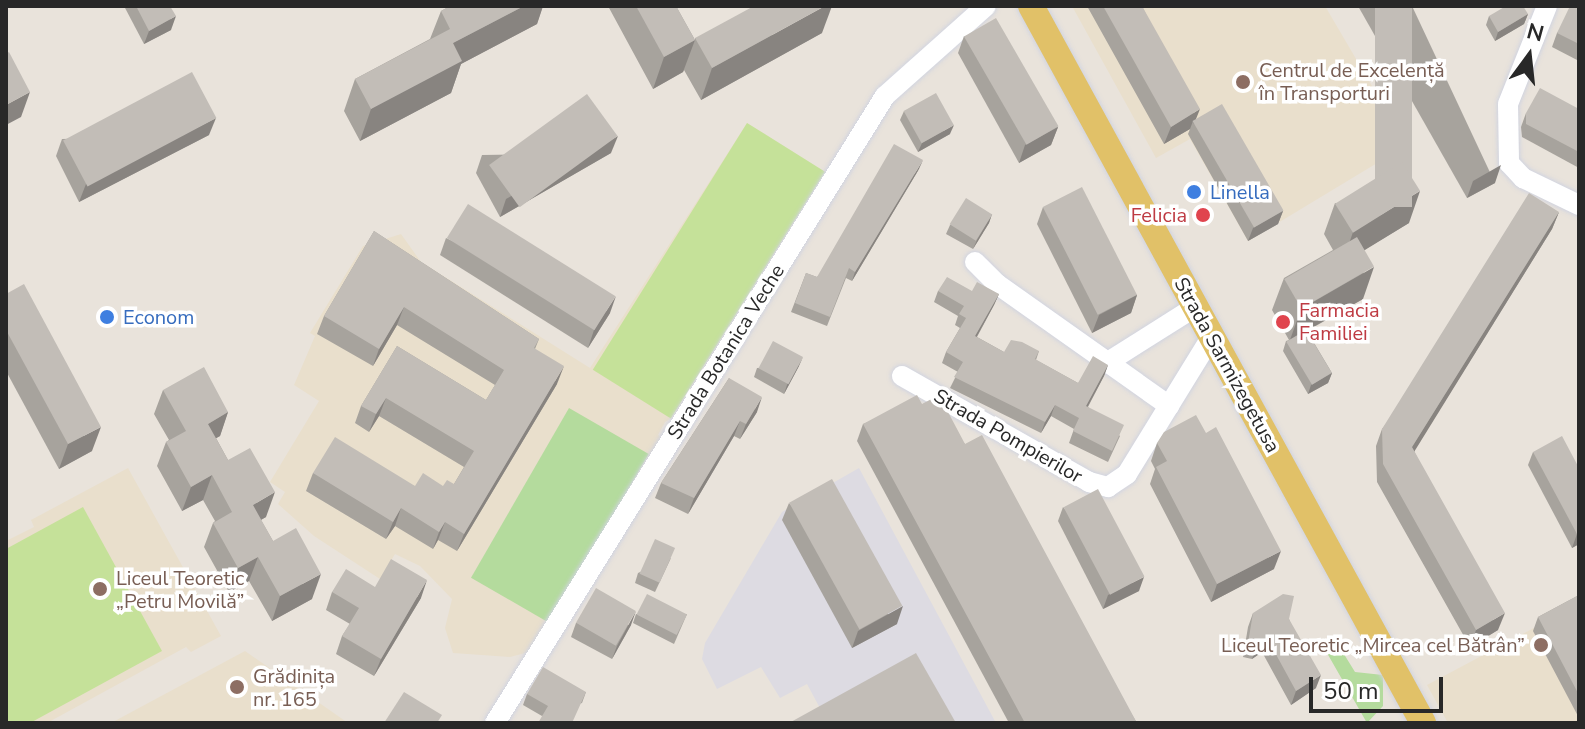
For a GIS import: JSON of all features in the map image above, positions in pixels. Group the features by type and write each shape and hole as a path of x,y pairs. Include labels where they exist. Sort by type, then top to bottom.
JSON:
{"main road":[{"name":"Strada Sarmizegetusa","path":"1031,6 1419,722"}],"street":[{"name":"Strada Botanica Veche","path":"495,723 885,96 986,6"},
{"path":"1547,6 1508,104 1509,163 1523,178 1579,205"},
{"path":"975,262 997,284 1169,406"},
{"path":"1108,362 1195,307"},
{"name":"Strada Pompierilor","path":"902,376 1089,482 1108,487 1127,474 1212,336"}],"shaded area":[{"name":"Centrul de Excelență în Transporturi","path":"1072,6 1325,6 1403,139 1402,148 1248,241 1190,139 1156,158"},
{"path":"747,123 825,172 675,416 665,422 658,435 662,438 529,652 510,657 453,653 445,628 452,599 420,566 395,554 380,579 314,536 278,504 285,492 270,482 319,401 294,385 315,336 310,333 363,246 401,234 421,262 590,368"},
{"name":"Liceul Teoretic „Petru Movilă”","path":"128,468 221,636 191,652 186,647 47,723 6,723 6,541 34,527 31,520"},
{"path":"859,468 996,723 828,723 807,684 780,698 761,667 717,689 702,659 705,643 782,512"},
{"name":"Liceul Teoretic „Mircea cel Bătrân”","path":"1579,604 1579,723 1448,723 1427,685"},
{"name":"Grădinița nr. 165","path":"245,651 348,723 111,723"}],"green space":[{"path":"747,123 825,172 671,419 593,370"},
{"path":"569,408 649,454 551,624 471,578"},
{"name":"Liceul Teoretic „Petru Movilă”","path":"83,507 162,651 30,723 6,723 6,549"},
{"path":"1339,646 1355,672 1383,675 1383,706 1367,723 1327,653"}],"building":[{"path":"136,6 170,6 176,16 149,31"},
{"path":"450,6 524,6 453,43 462,61 371,109 355,79 450,29 441,11"},
{"path":"636,6 676,6 695,40 664,57"},
{"path":"754,6 825,6 712,68 695,38"},
{"path":"1103,6 1142,6 1200,109 1171,127"},
{"path":"1375,6 1412,6 1412,207 1375,207"},
{"path":"1506,6 1523,6 1528,14 1498,32 1489,16"},
{"path":"1570,6 1579,6 1579,44 1557,33"},
{"path":"996,18 1058,126 1026,145 964,36"},
{"path":"9,52 30,92 6,105 6,54"},
{"path":"192,72 216,118 88,186 63,141"},
{"path":"1540,88 1579,109 1579,152 1526,124 1526,113"},
{"path":"936,93 954,125 922,143 904,111"},
{"path":"587,94 618,136 520,207 489,165"},
{"path":"1222,104 1284,211 1254,228 1193,121"},
{"path":"894,144 923,160 855,272 849,268 830,317 795,303 806,273 817,277"},
{"path":"1402,162 1420,191 1353,233 1335,204"},
{"path":"1082,187 1137,295 1098,315 1043,207"},
{"path":"1529,193 1559,212 1412,447 1505,613 1476,630 1383,464 1382,429"},
{"path":"966,198 992,214 976,241 950,224"},
{"path":"468,204 616,296 594,330 447,238"},
{"path":"374,231 539,339 534,348 564,366 464,534 445,522 439,532 401,508 393,522 313,473 335,437 415,486 423,473 443,486 447,480 454,484 474,451 386,398 376,414 361,406 397,346 486,400 504,370 404,307 379,349 324,316"},
{"path":"1357,237 1374,266 1301,308 1284,279"},
{"path":"947,277 972,291 977,282 999,294 975,336 1004,352 1011,340 1022,342 1039,351 1035,359 1078,383 1093,356 1108,365 1086,406 1124,425 1112,451 1073,431 1079,418 1055,405 1045,422 954,377 963,362 946,352 966,318 959,314 964,306 938,291"},
{"path":"24,284 101,427 68,444 6,330 6,294"},
{"path":"1306,330 1332,373 1312,385 1286,342"},
{"path":"773,341 803,357 788,384 758,368"},
{"path":"204,367 228,412 208,424 228,460 250,448 275,492 253,505 273,541 296,528 321,574 280,596 258,557 238,568 213,523 232,512 212,475 191,487 166,442 186,431 163,390"},
{"path":"729,378 762,397 746,424 740,421 694,498 661,483"},
{"path":"917,395 922,404 939,395 965,444 982,435 1137,723 1025,723 863,424"},
{"path":"1196,415 1206,433 1216,427 1281,551 1217,584 1156,467 1167,461 1157,443 1164,432"},
{"path":"1562,436 1579,468 1577,534 1533,452"},
{"path":"832,479 902,606 859,630 789,503"},
{"path":"1098,489 1144,576 1110,595 1064,507"},
{"path":"655,539 675,548 660,583 640,574"},
{"path":"391,559 427,580 381,659 342,636 359,608 332,592 346,569 375,587"},
{"path":"596,588 636,611 616,646 576,623"},
{"path":"647,594 687,614 677,635 637,614"},
{"path":"1283,594 1294,596 1289,619 1321,675 1296,691 1267,638 1257,646 1248,643 1253,613"},
{"path":"1579,595 1579,695 1538,617"},
{"path":"916,653 956,723 789,723"},
{"path":"543,667 586,692 572,723 538,723 548,706 527,694"},
{"path":"404,692 442,715 437,723 384,723"}],"place":[{"name":"Centrul de Excelență în Transporturi","path":"1243,82"},
{"name":"Linella","path":"1194,192"},
{"name":"Felicia","path":"1203,215"},
{"name":"Econom","path":"107,317"},
{"name":"Farmacia Familiei","path":"1283,322"},
{"name":"Liceul Teoretic „Petru Movilă”","path":"100,589"},
{"name":"Liceul Teoretic „Mircea cel Bătrân”","path":"1541,645"},
{"name":"Grădinița nr. 165","path":"237,687"}]}
